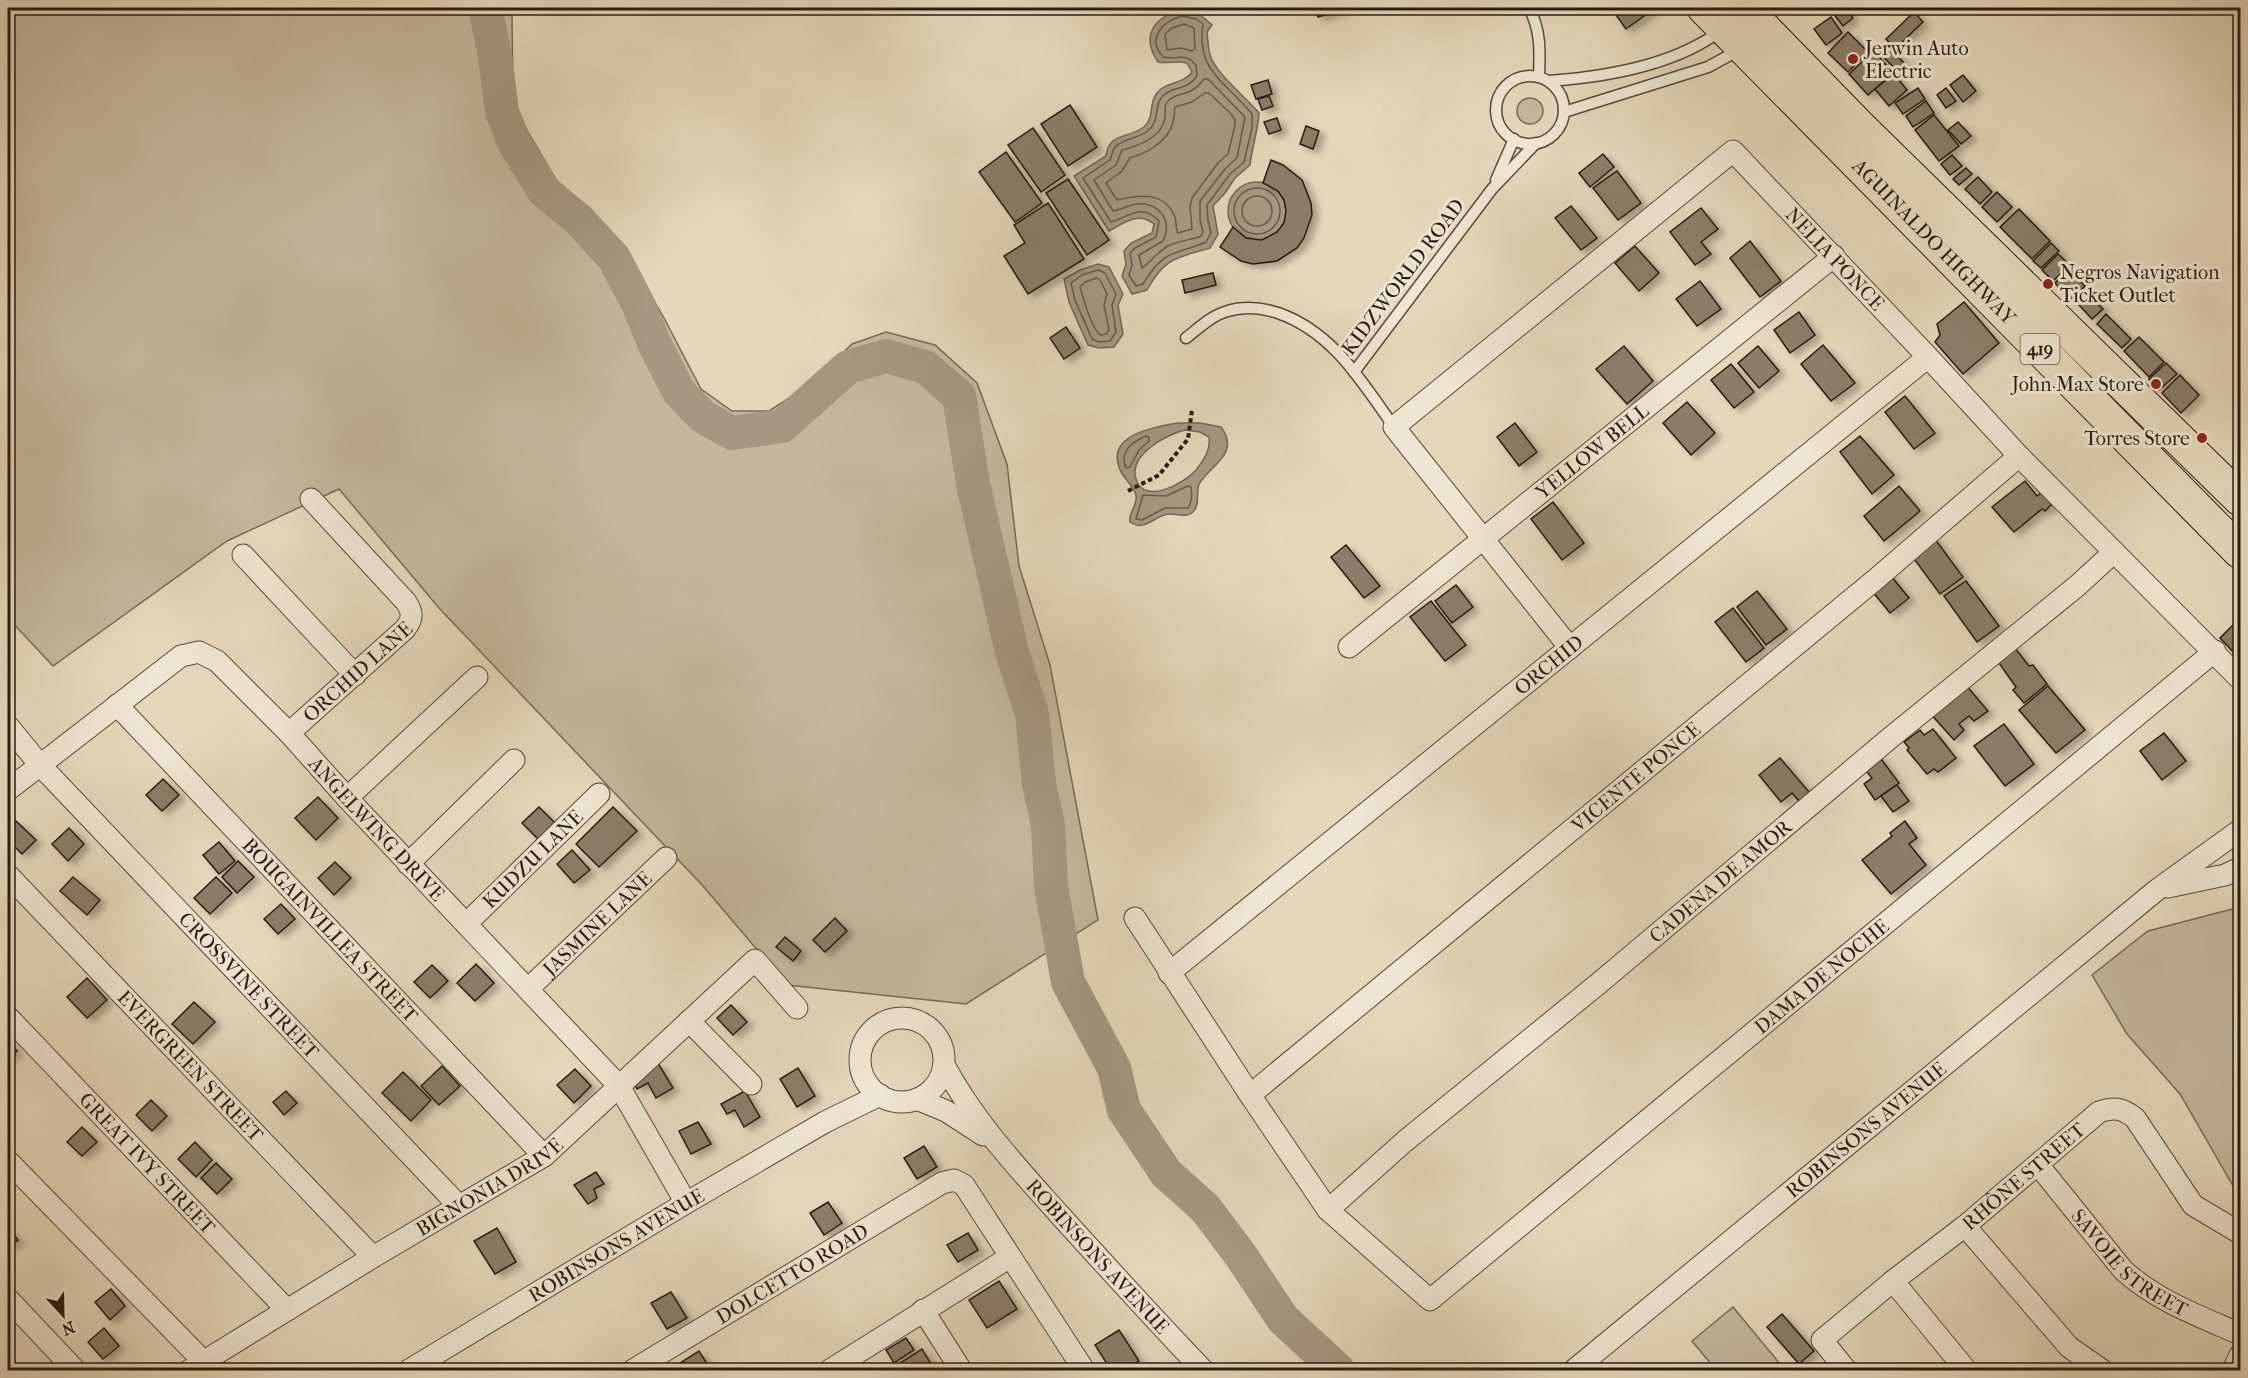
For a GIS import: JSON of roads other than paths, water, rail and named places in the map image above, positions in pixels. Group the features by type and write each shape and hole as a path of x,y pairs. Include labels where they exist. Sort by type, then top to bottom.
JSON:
{"highway":[{"name":"AGUINALDO HIGHWAY","path":"1738,25 1859,126 2241,499"},
{"name":"AGUINALDO HIGHWAY","path":"1738,25 2241,552"}],"street":[{"name":"NELIA PONCE","path":"1394,427 1733,151 1834,256 2019,456 2113,553 2241,679"},
{"name":"YELLOW BELL","path":"1349,647 1834,256"},
{"name":"ORCHID","path":"1169,973 1928,357"},
{"path":"1394,427 1570,648"},
{"name":"VICENTE PONCE","path":"1250,1095 1876,579 2019,456"},
{"name":"ORCHID LANE","path":"289,733 411,622 411,609 406,602 311,499"},
{"name":"CADENA DE AMOR","path":"1328,1210 1404,1142 1598,984 2113,553"},
{"path":"243,555 355,675"},
{"name":"DAMA DE NOCHE","path":"1328,1210 1430,1300 2215,651"},
{"name":"ANGELWING DRIVE","path":"8,790 181,656 200,652 217,661 289,733 346,798 529,988 619,1086 686,1203"},
{"path":"346,798 477,677"},
{"name":"BOUGAINVILLEA STREET","path":"117,705 544,1156"},
{"name":"CROSSVINE STREET","path":"8,726 40,765 459,1206"},
{"path":"408,864 514,760"},
{"name":"KUDZU LANE","path":"466,924 598,794"},
{"name":"ROBINSONS AVENUE","path":"1575,1370 2158,889 2241,830"},
{"name":"JASMINE LANE","path":"529,988 666,858"},
{"name":"ROBINSONS AVENUE","path":"2158,889 2225,875 2241,868"},
{"name":"EVERGREEN STREET","path":"8,874 374,1257"},
{"path":"1135,918 1169,973 1328,1210"},
{"name":"BIGNONIA DRIVE","path":"197,1366 544,1156 755,960 796,1008"},
{"name":"GREAT IVY STREET","path":"8,1017 287,1310"},
{"path":"904,1018 918,1020 939,1038 944,1051 944,1065 941,1076 927,1094 904,1101 892,1100 880,1095 870,1087 863,1075 860,1062 862,1048 868,1035 890,1019 904,1018"},
{"path":"689,1021 751,1084"},
{"name":"ROBINSONS AVENUE","path":"944,1065 959,1093 994,1141 1145,1310 1203,1371"},
{"name":"ROBINSONS AVENUE","path":"825,1122 851,1094 863,1075"},
{"name":"ROBINSONS AVENUE","path":"409,1371 686,1203 825,1122 880,1095"},
{"name":"ROBINSONS AVENUE","path":"916,1099 946,1111 994,1141"},
{"name":"RHÔNE STREET","path":"1846,1371 1822,1340 2039,1166 2099,1112 2114,1107 2135,1118 2193,1205 2241,1233"},
{"path":"8,1161 197,1366"},
{"name":"SAVOIE STREET","path":"2039,1166 2123,1270 2137,1283 2164,1300 2241,1334"},
{"name":"DOLCETTO ROAD","path":"633,1371 942,1183 954,1180 964,1185 1010,1257"},
{"path":"1965,1226 2069,1347 2102,1371"},
{"path":"841,1368 923,1310 1010,1257 1084,1371"},
{"path":"1893,1281 1966,1371"},
{"path":"8,1299 75,1371"},
{"path":"923,1310 961,1371"},
{"path":"2233,1371 2241,1355"}],"lane":[{"path":"1529,8 1536,21 1544,79 1561,94 1564,112 1562,123 1546,140 1524,143 1505,132 1499,123 1497,102 1508,84 1518,78 1528,76 1544,79 1587,78 1637,66 1697,46 1738,25"},
{"path":"1564,112 1708,67 1732,55 1738,25"},
{"path":"1637,66 1644,87"},
{"name":"KIDZWORLD ROAD","path":"1492,189 1514,139"},
{"name":"KIDZWORLD ROAD","path":"1186,338 1214,317 1227,311 1241,308 1266,309 1290,318 1316,332 1335,348 1354,372 1492,189 1536,143"},
{"path":"1354,372 1394,427"}],"water":[{"path":"1183,10 1199,14 1212,25 1207,32 1209,52 1213,62 1224,77 1259,113 1250,165 1235,178 1213,206 1218,234 1210,248 1173,260 1160,271 1147,290 1132,294 1122,276 1126,264 1124,251 1131,243 1152,233 1154,224 1137,218 1109,231 1074,176 1106,156 1108,148 1115,139 1144,127 1149,119 1157,93 1165,86 1184,79 1192,72 1187,63 1158,62 1150,43 1153,28 1158,22 1164,17"},
{"path":"1257,182 1268,184 1281,195 1286,211 1284,222 1273,235 1257,240 1246,238 1233,227 1228,211 1230,200 1241,187"},
{"path":"1098,264 1109,267 1123,294 1118,305 1123,334 1114,347 1099,348 1088,345 1069,302 1064,279"},
{"path":"1178,423 1200,423 1221,427 1228,445 1226,452 1199,484 1196,506 1191,514 1170,514 1145,524 1135,525 1130,522 1130,515 1136,502 1136,495 1119,467 1117,456 1120,447 1136,434","holes":["1185,430 1200,432 1209,437 1209,447 1203,460 1190,476 1164,490 1147,491 1140,487 1135,470 1143,454 1159,441 1177,432"]}],"waterway":[{"path":"485,8 495,55 502,112 515,144 544,191 579,220 614,258 679,392 702,416 732,433 782,426 848,367 886,356 925,367 959,396 973,484 1012,652 1032,714 1039,784 1048,825 1051,886 1068,982 1114,1068 1124,1110 1166,1173 1205,1208 1239,1253 1283,1319 1338,1370"}],"place":[{"name":"Jerwin Auto Electric","path":"1853,59"},
{"name":"Negros Navigation Ticket Outlet","path":"2048,284"},
{"name":"John Max Store","path":"2156,384"},
{"name":"Torres Store","path":"2202,438"}]}
